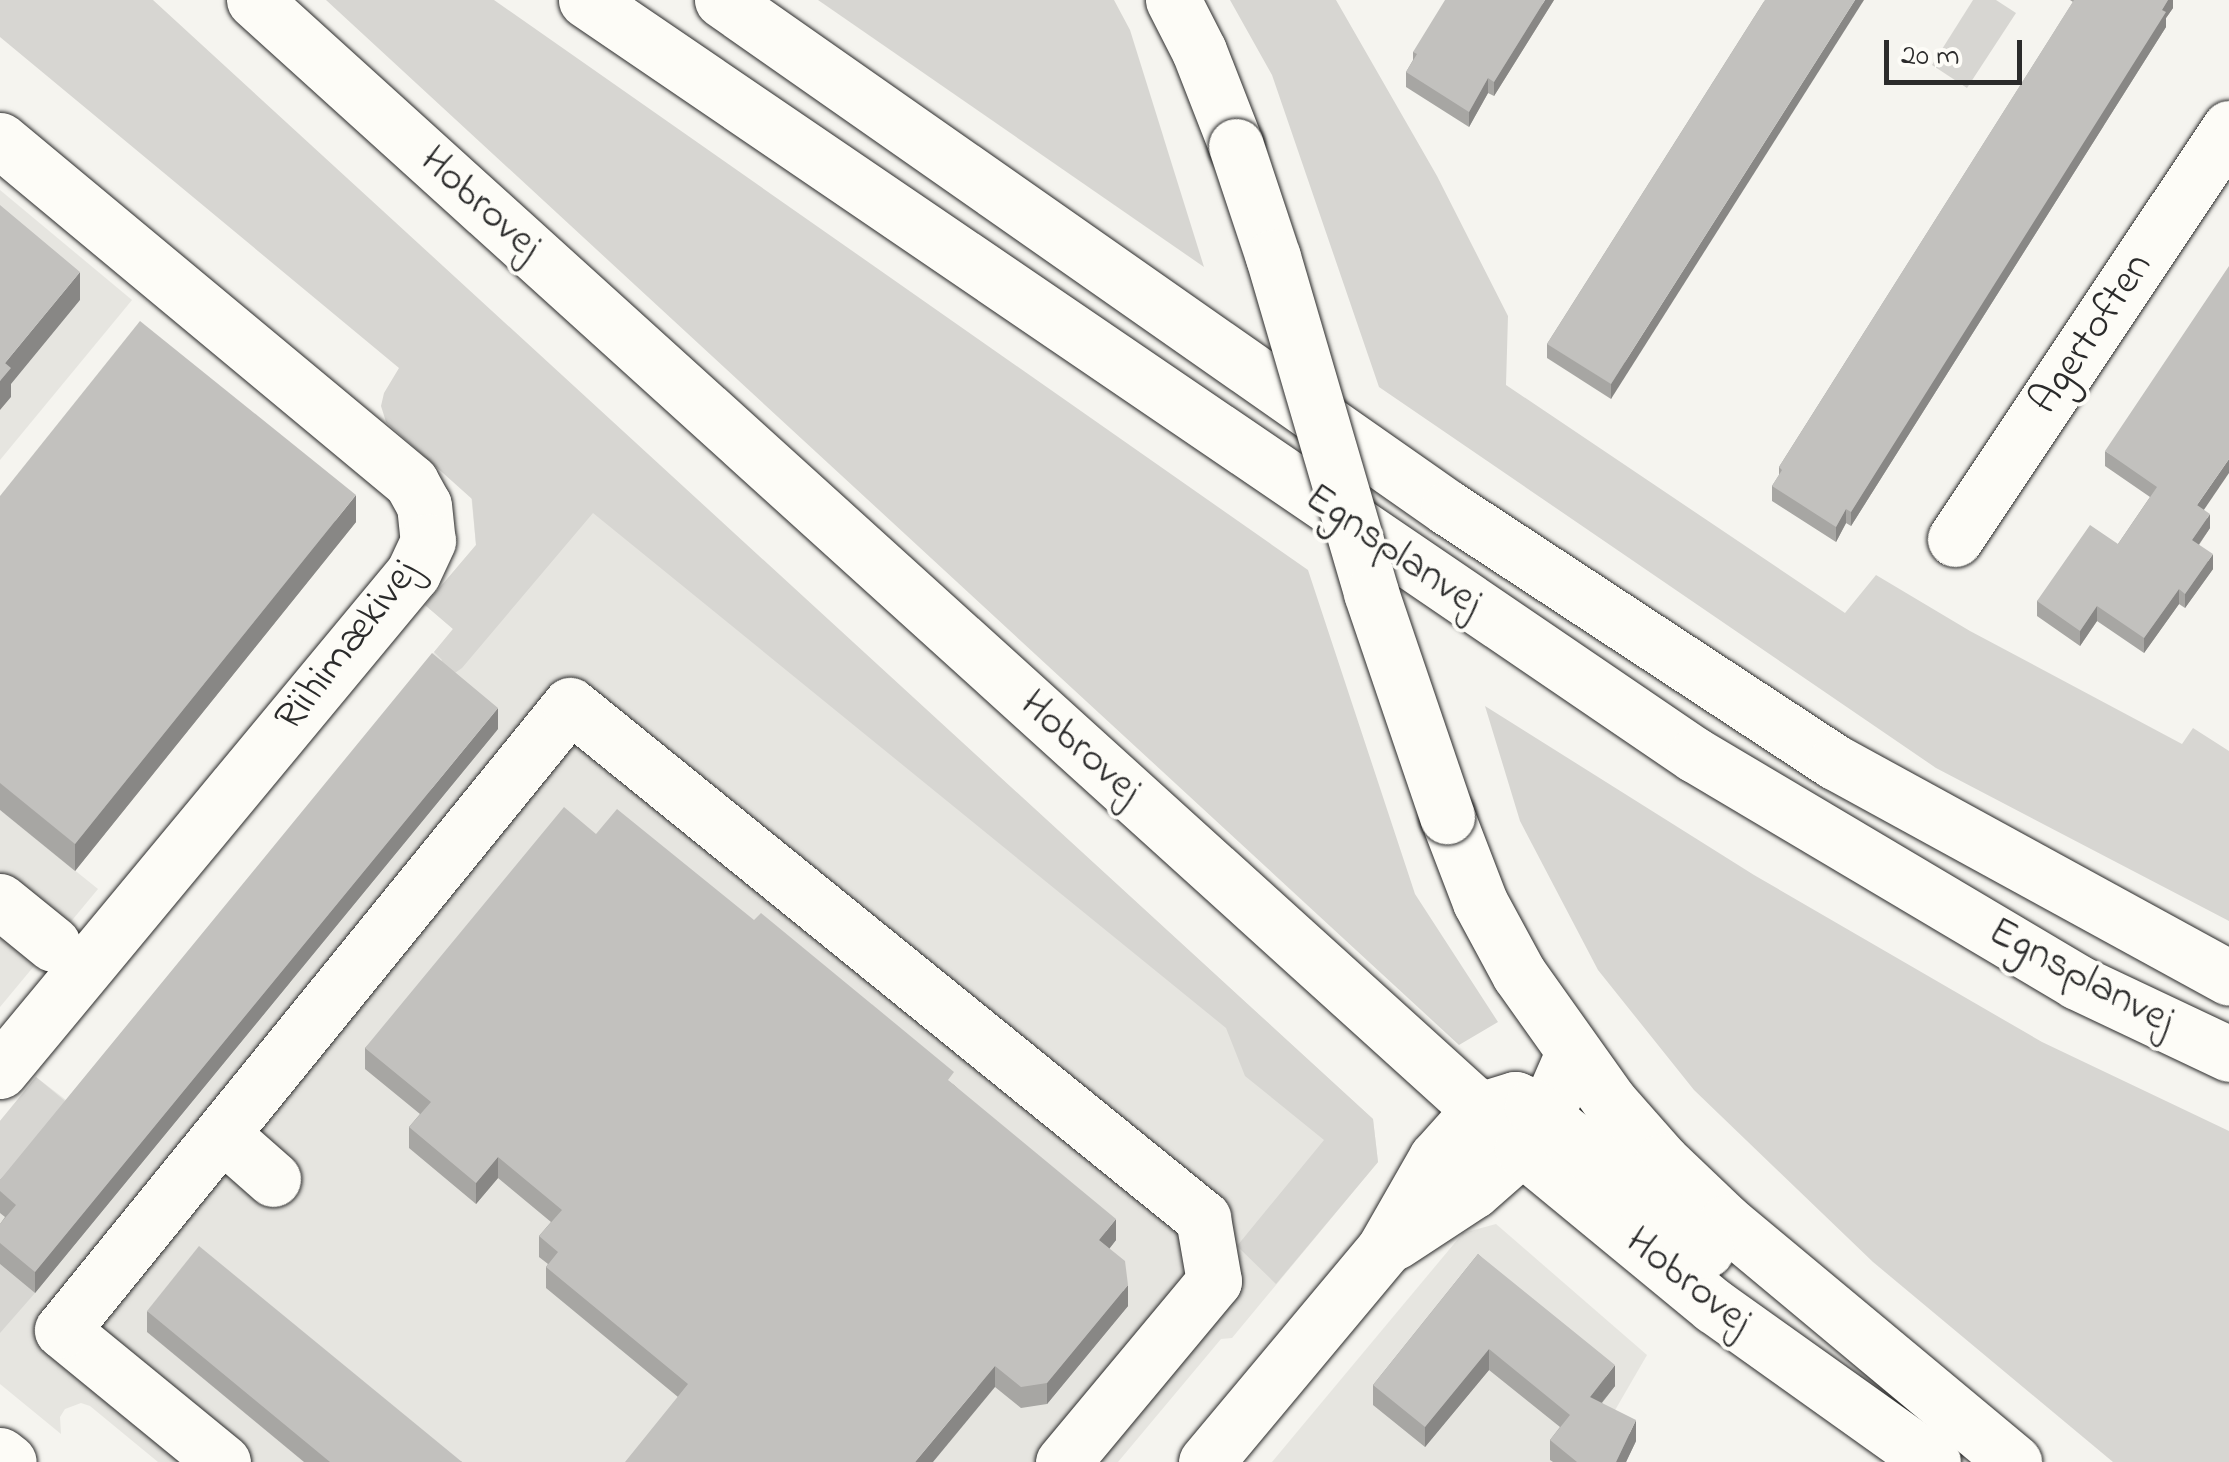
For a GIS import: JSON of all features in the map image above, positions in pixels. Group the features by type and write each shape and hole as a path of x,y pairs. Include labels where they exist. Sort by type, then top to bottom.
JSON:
{"main road":[{"name":"Hobrovej","path":"254,0 1479,1110"},
{"name":"Egnsplanvej","path":"586,0 1695,755 2077,982 2229,1054"},
{"name":"Egnsplanvej","path":"722,0 1431,496 1835,762 2229,978"},
{"name":"Hobrovej","path":"1173,0 1199,51 1273,256 1371,593 1447,816 1480,902 1519,974 1572,1052 1662,1161 1726,1222 2014,1462"},
{"name":"Agertoften","path":"1955,539 2229,128"},
{"name":"Riihimækivej","path":"0,140 410,482 424,506 428,541 413,574 0,1071"},
{"path":"223,1462 62,1330 570,705 1203,1218 1214,1281 1063,1462"},
{"path":"0,901 53,944"},
{"path":"1384,1249 1473,1190 1533,1132 1572,1052"},
{"path":"1215,1459 1384,1249 1436,1158 1479,1110 1515,1099 1533,1132 1707,1250 1994,1462"},
{"name":"Hobrovej","path":"1533,1132 1714,1306 1933,1462"},
{"path":"222,1134 273,1179"},
{"path":"0,1455 8,1462"}],"shaded area":[{"path":"0,0 153,0 1373,1119 1378,1162 1276,1284 1237,1246 1324,1140 1245,1076 1226,1028 593,513 462,668 442,682 432,674 442,660 434,652 453,629 425,605 476,545 472,499 386,422 381,406 384,393 399,368 0,37"},
{"path":"326,0 494,0 1308,570 1415,894 1498,1022 1459,1045"},
{"path":"818,0 1114,0 1130,30 1204,267"},
{"path":"1230,0 1336,0 1437,176 1508,316 1506,385 1845,613 1876,575 1970,631 2182,744 2193,728 2229,751 2229,921 1936,768 1379,387 1272,75"},
{"path":"1973,0 1996,0 2016,13 1967,88 1932,65"},
{"path":"0,190 132,300 0,460"},
{"path":"607,418 1373,1119 1378,1162 1232,1338 1221,1339 1118,1462 158,1462 90,1406 81,1403 65,1409 60,1417 61,1434 0,1384 0,1121 36,1077 66,1100 453,629 425,605 476,545 469,474"},
{"path":"1485,706 1754,875 2042,1042 2229,1131 2229,1462 2113,1462 1873,1262 1694,1090 1598,970 1520,821"},
{"path":"0,810 98,889 0,1007"},
{"path":"36,1077 65,1101 0,1201 0,1121"},
{"path":"1496,1224 1647,1355 1585,1462 1272,1462 1463,1233"},
{"path":"0,1264 35,1293 0,1333"}],"building":[{"path":"1445,0 1545,0 1494,82 1488,78 1469,112 1406,72 1417,54 1413,52"},
{"path":"1765,0 1855,0 1611,384 1547,344"},
{"path":"2074,0 2168,0 2162,10 2166,12 1851,512 1846,509 1836,527 1772,486 1782,470 1779,467"},
{"path":"0,205 80,272 5,363 11,368 0,381"},
{"path":"2229,266 2229,459 2197,505 2210,514 2192,540 2213,554 2185,594 2179,589 2144,638 2097,606 2080,631 2037,601 2090,525 2118,544 2157,487 2105,451"},
{"path":"140,321 356,495 75,844 0,783 0,496"},
{"path":"432,653 498,708 35,1272 0,1243 0,1224 16,1205 0,1191 0,1180"},
{"path":"564,807 596,834 617,809 754,920 761,913 954,1072 948,1080 1116,1219 1099,1240 1125,1261 1128,1285 1047,1383 1021,1387 995,1366 915,1462 625,1462 688,1384 546,1267 558,1252 539,1236 562,1210 498,1157 476,1183 409,1127 431,1102 365,1048"},
{"path":"199,1246 462,1462 330,1462 147,1311"},
{"path":"1478,1254 1615,1365 1590,1397 1636,1420 1616,1462 1577,1462 1550,1440 1570,1415 1489,1349 1425,1427 1373,1385"}]}
